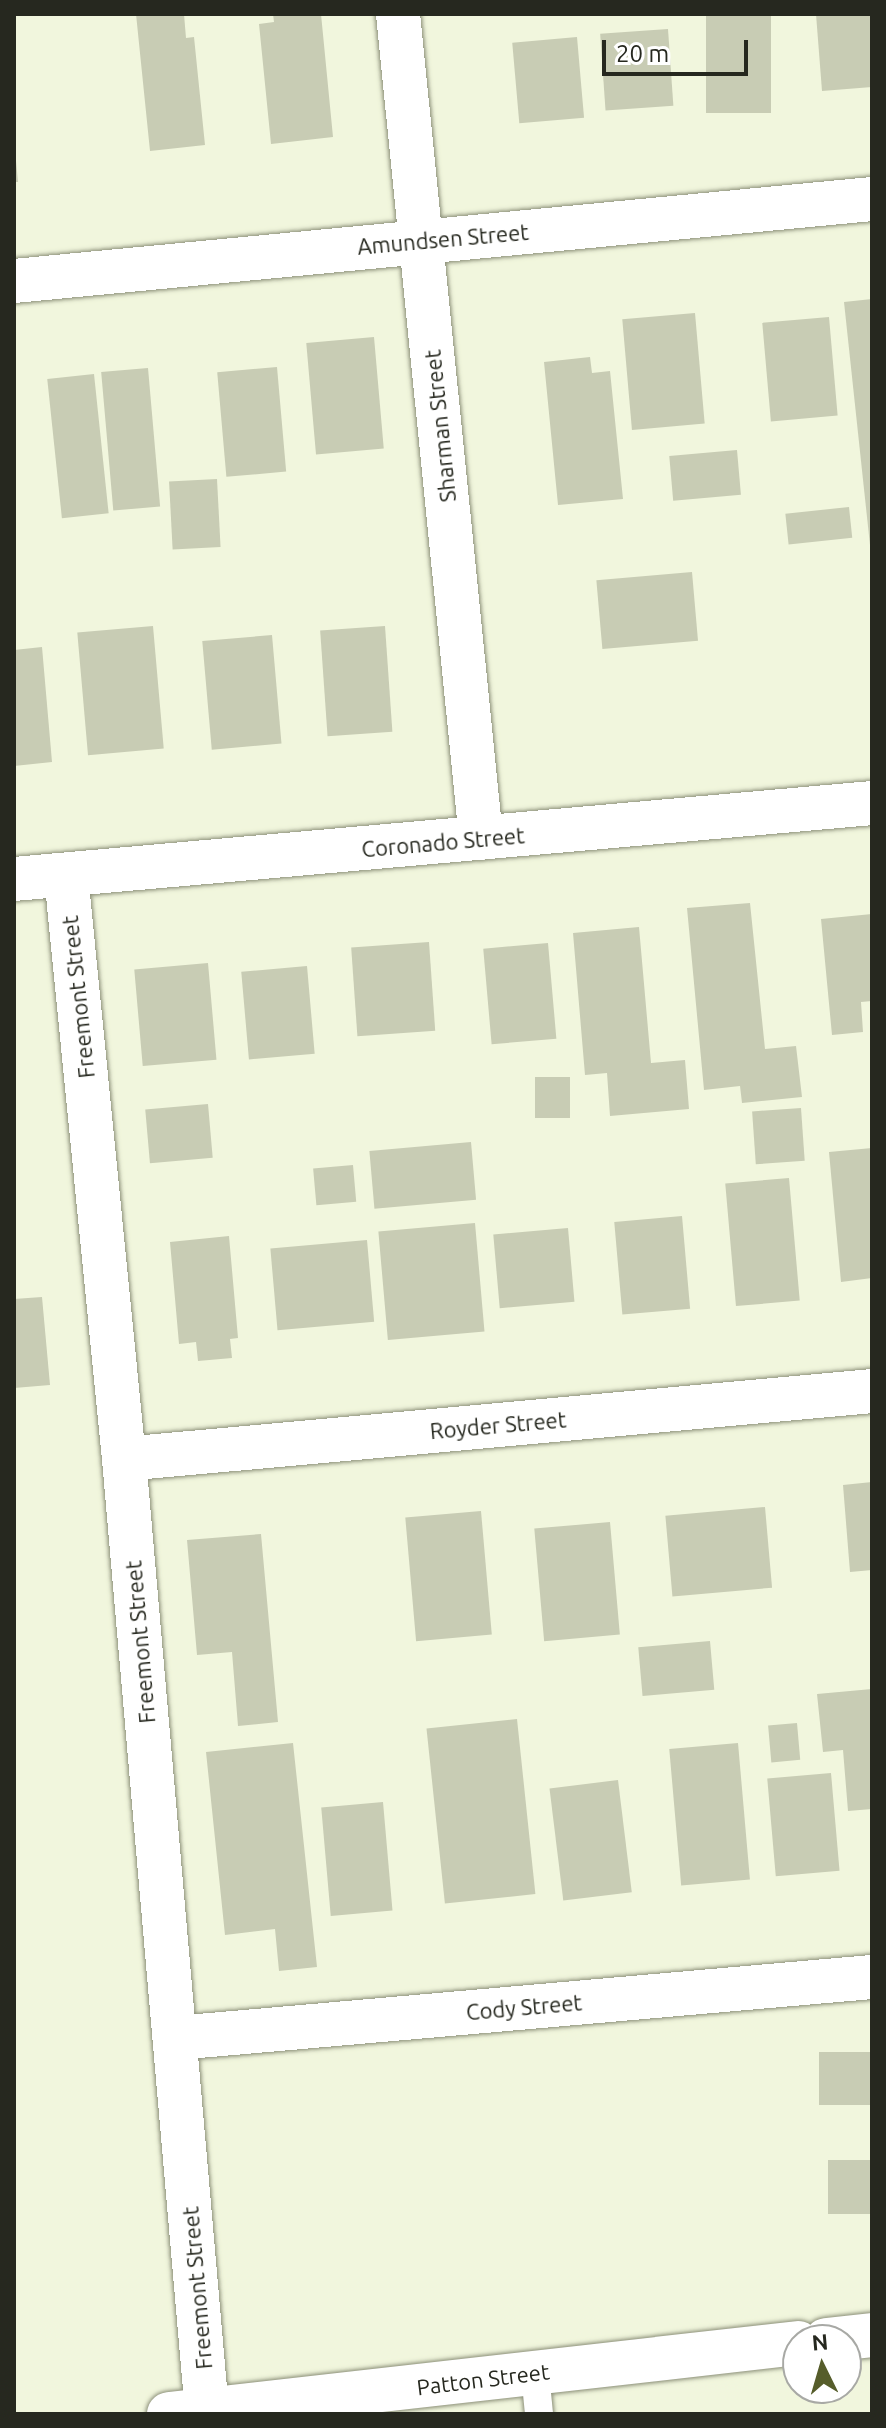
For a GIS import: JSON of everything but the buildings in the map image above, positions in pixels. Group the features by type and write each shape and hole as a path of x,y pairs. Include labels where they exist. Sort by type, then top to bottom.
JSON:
{"street":[{"name":"Sharman Street","path":"398,14 481,838"},
{"name":"Amundsen Street","path":"14,281 872,199"},
{"name":"Coronado Street","path":"14,879 872,803"},
{"name":"Freemont Street","path":"66,875 213,2411"},
{"name":"Royder Street","path":"124,1459 872,1391"},
{"name":"Cody Street","path":"176,2038 872,1977"},
{"name":"Patton Street","path":"213,2411 537,2394 782,2346"}]}
